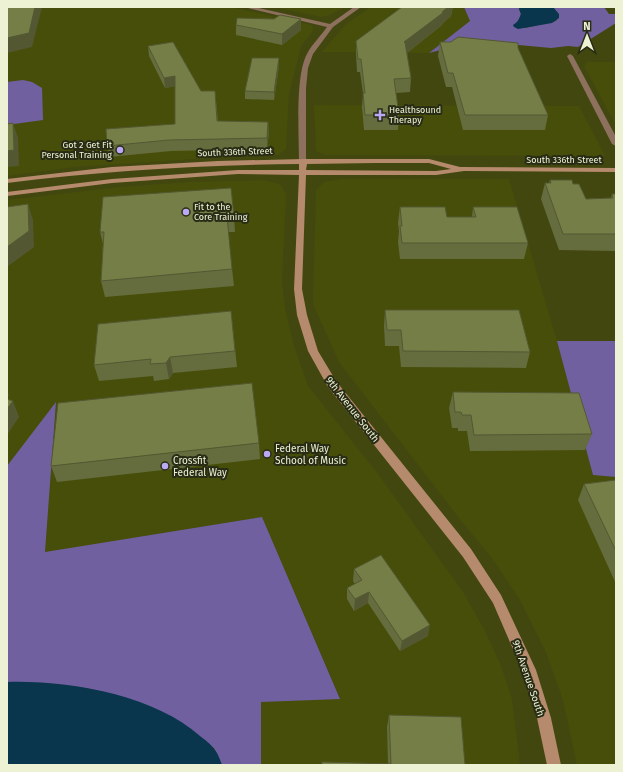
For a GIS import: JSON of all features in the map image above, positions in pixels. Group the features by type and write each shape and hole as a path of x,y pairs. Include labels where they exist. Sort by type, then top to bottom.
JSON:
{"main road":[{"name":"South 336th Street","path":"7,194 83,184 204,174 262,171 302,166 429,161 464,169"},
{"name":"South 336th Street","path":"7,181 90,171 150,166 234,162 436,173 464,169 616,170"},
{"name":"9th Avenue South","path":"302,166 298,289 302,316 313,350 332,384 467,553 497,599 529,670 544,718 554,765"}],"street":[{"path":"247,7 331,26"},
{"name":"9th Avenue South","path":"302,166 303,88 305,68 310,54 331,26 358,7"},
{"path":"570,56 616,144"}],"shaded area":[{"path":"7,7 230,7 312,25 313,31 301,46 289,94 286,149 278,155 75,167 7,176"},
{"path":"274,7 345,7 330,15 321,17"},
{"path":"371,7 464,7 470,21 429,53 322,52 346,24"},
{"path":"464,7 520,7 519,9 521,14 518,22 525,28 556,21 559,16 553,7 604,7 609,14 616,14 616,23 578,47 568,46 551,48 475,41 429,53 470,21"},
{"path":"588,62 616,62 616,125 584,66"},
{"path":"23,80 32,82 42,88 43,120 7,125 7,82"},
{"path":"314,105 579,106 605,156 326,155 316,151"},
{"path":"342,179 509,179 557,341 593,475 616,477 616,765 577,765 563,700 545,650 520,600 494,561 339,362 313,304 316,190 324,182"},
{"path":"264,180 279,184 286,195 282,282 285,309 294,346 308,386 378,474 463,592 485,631 501,666 512,699 520,765 261,765 260,702 340,698 262,517 45,552 56,403 7,466 7,200 120,187 189,182"},
{"path":"557,341 616,341 616,477 593,475"},
{"path":"56,402 45,552 262,517 340,699 261,702 261,765 222,765 214,748 155,709 123,697 86,688 53,684 7,682 7,466"}],"water":[{"path":"520,7 553,7 559,14 559,18 552,23 518,29 513,25 516,23 521,14 519,9"},
{"path":"7,682 31,682 83,687 135,700 159,710 181,722 204,739 217,752 222,765 7,765"}],"building":[{"path":"7,7 35,7 29,33 7,38"},
{"path":"402,7 448,7 442,12 444,12 404,42 411,78 394,79 399,115 365,115 363,93 365,93 361,59 358,59 356,41"},
{"path":"280,15 301,19 282,34 236,25 237,18 274,19"},
{"path":"458,37 518,43 518,48 548,115 465,115 453,73 448,73 440,42 451,42"},
{"path":"173,42 201,91 215,91 217,121 268,122 267,138 169,140 107,146 106,129 175,124 175,76 164,78 148,46"},
{"path":"252,58 279,58 274,92 245,91"},
{"path":"13,123 14,150 7,151 7,124"},
{"path":"550,180 572,180 573,184 579,184 586,199 613,198 612,194 616,194 616,234 563,234 545,183 551,183"},
{"path":"231,188 234,216 227,216 232,269 101,281 104,232 100,232 103,197"},
{"path":"28,204 29,231 7,247 7,207"},
{"path":"400,207 445,207 447,217 476,217 473,207 517,207 528,243 402,243"},
{"path":"385,310 519,310 530,352 403,351 401,330 387,330"},
{"path":"231,311 235,351 170,357 166,363 150,364 151,359 94,365 98,324"},
{"path":"252,383 259,443 51,466 58,403"},
{"path":"453,392 579,393 592,434 474,435 471,415 462,415 461,412 455,412"},
{"path":"7,399 13,401 7,409"},
{"path":"616,480 616,551 584,484"},
{"path":"381,555 430,625 402,641 369,592 355,599 347,588 362,580 354,569"},
{"path":"389,715 461,717 465,765 322,765 322,762 391,764"}],"place":[{"name":"Healthsound Therapy","path":"380,115"},
{"name":"Got 2 Get Fit Personal Training","path":"120,150"},
{"name":"Fit to the Core Training","path":"186,212"},
{"name":"Federal Way School of Music","path":"267,454"},
{"name":"Crossfit Federal Way","path":"165,466"}]}
